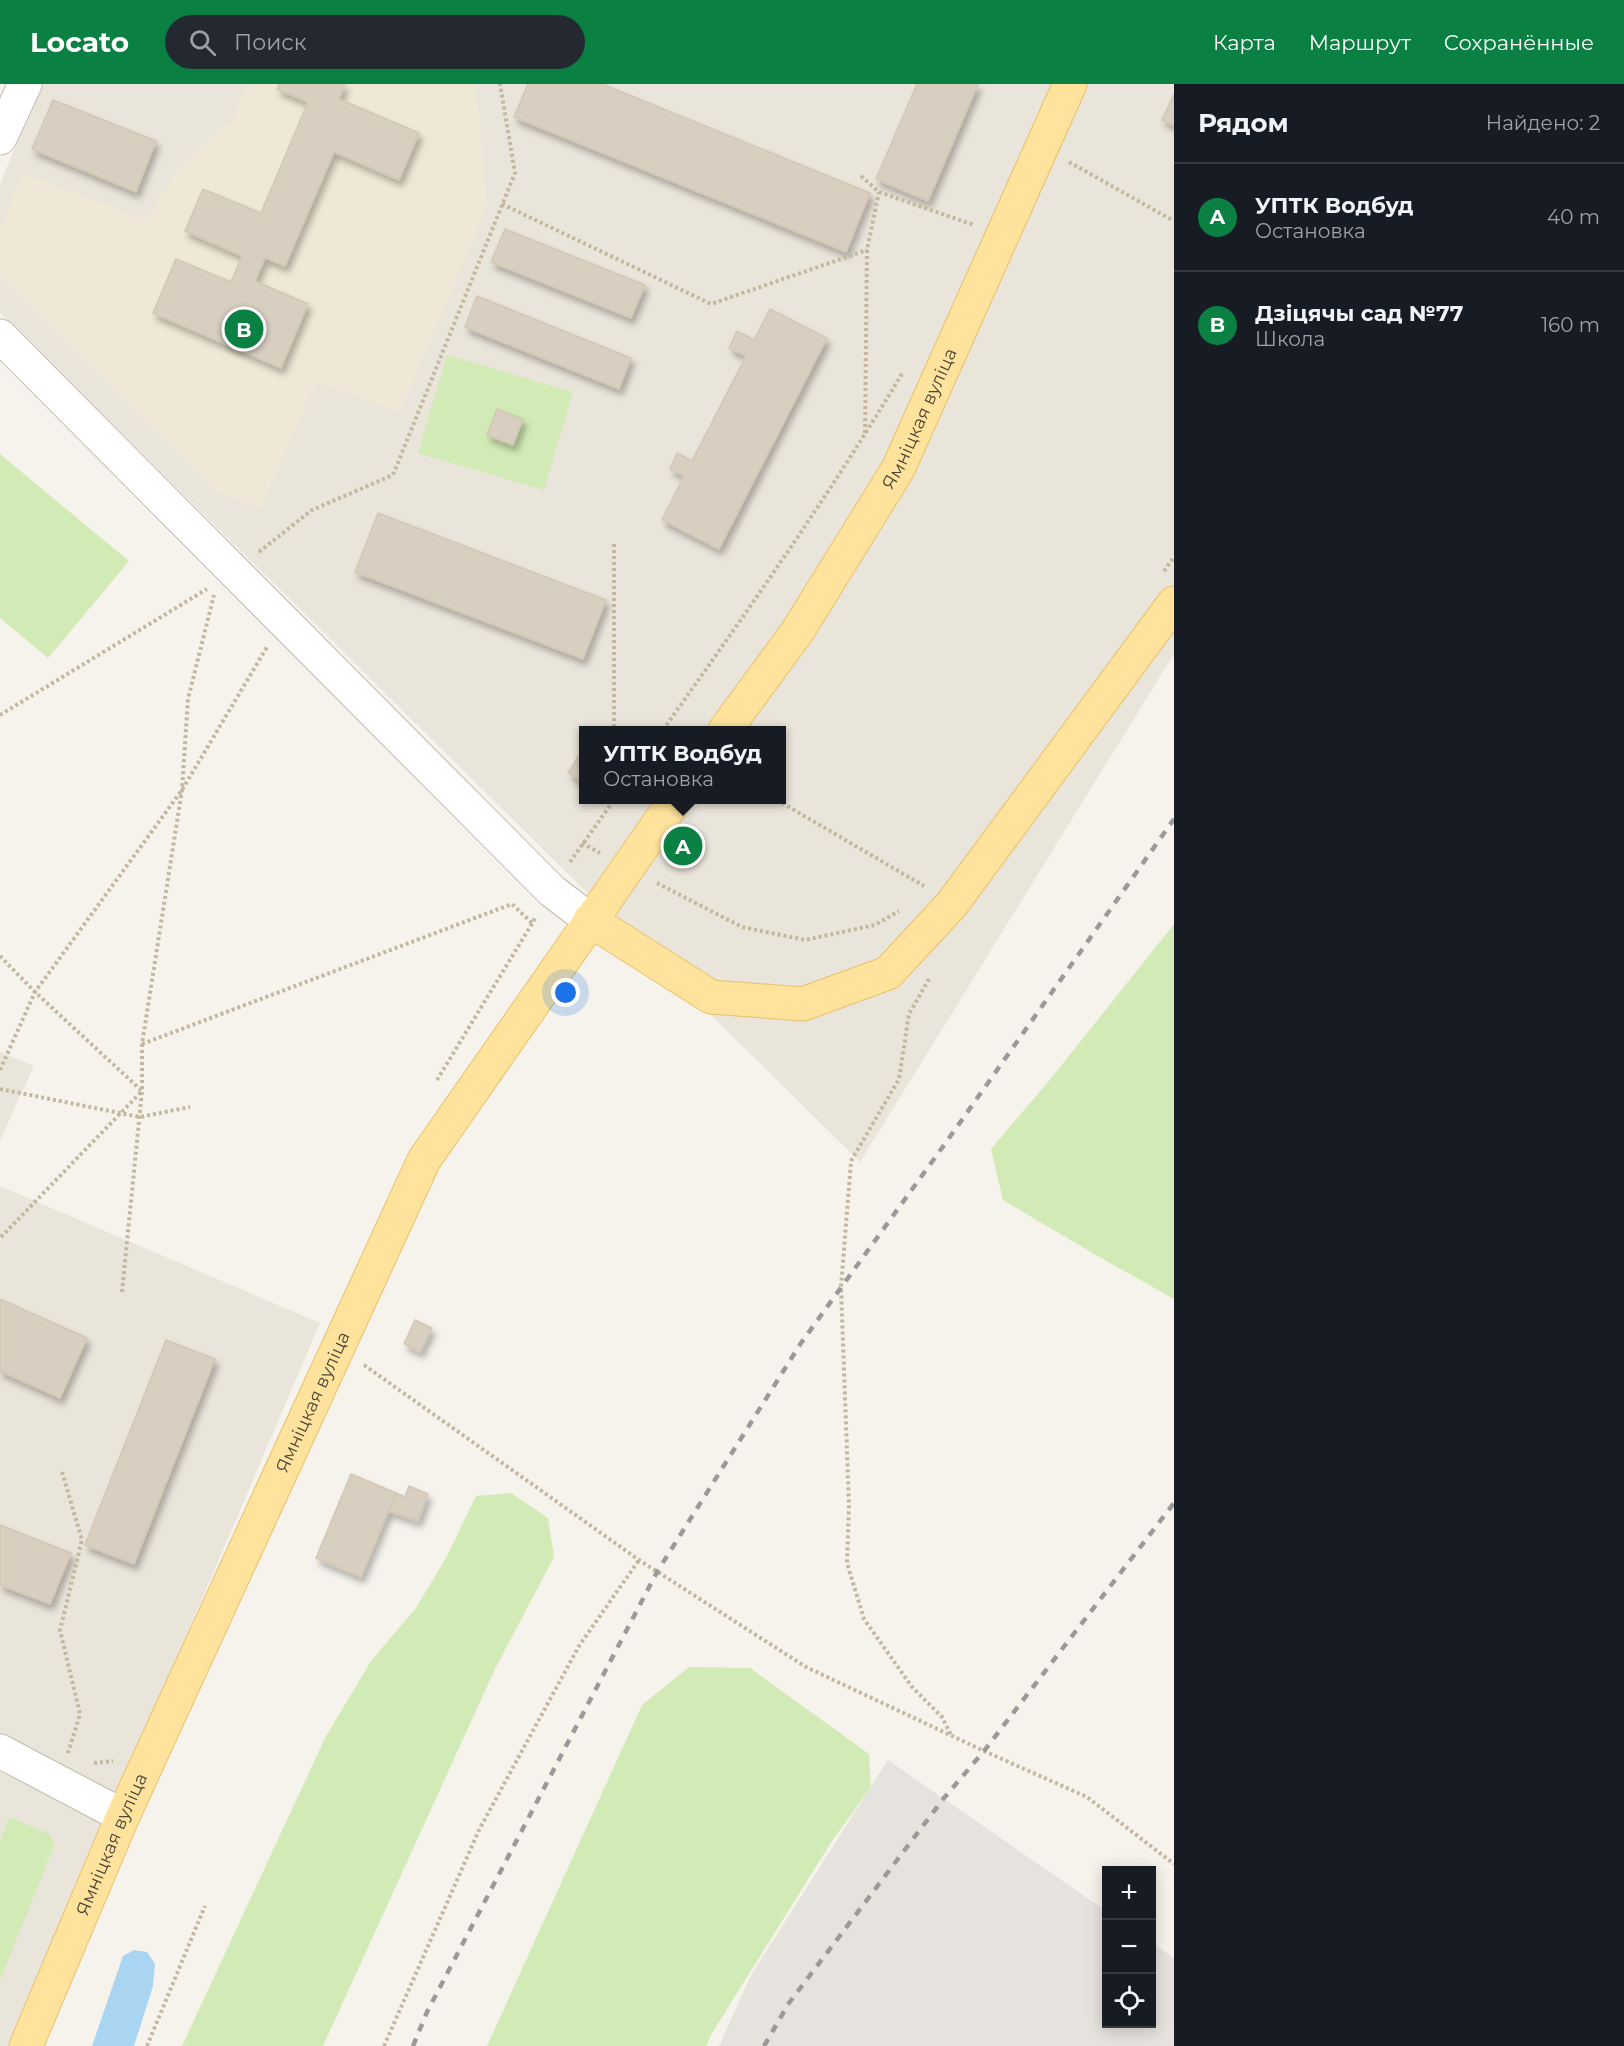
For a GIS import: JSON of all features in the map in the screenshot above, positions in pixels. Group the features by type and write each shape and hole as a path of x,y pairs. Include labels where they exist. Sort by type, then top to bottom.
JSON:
{"main road":[{"name":"Ямніцкая вуліца","path":"728,726 797,632 897,469 1070,84"},
{"path":"590,920 711,997 803,1004 888,973 952,904 1168,589"},
{"name":"Ямніцкая вуліца","path":"26,2046 123,1816 424,1160 672,804"}],"street":[{"path":"0,138 25,84"},
{"path":"0,336 225,577 282,621 552,891 590,920"},
{"path":"0,1751 123,1816"}],"path":[{"path":"0,715 225,577 312,510 393,475 515,173 500,84"},
{"path":"1042,147 1174,221"},
{"path":"861,176 879,192 979,227"},
{"path":"865,435 867,250 879,192"},
{"path":"502,204 711,304 867,250"},
{"path":"666,726 750,608 865,435 906,367"},
{"path":"614,544 614,726"},
{"path":"1168,589 1174,557"},
{"path":"122,1292 140,1117 142,1044 182,790 188,699 225,577"},
{"path":"0,1070 35,992 182,790 282,621"},
{"path":"784,804 932,891 940,916"},
{"path":"582,843 742,927 805,940 875,925 904,908"},
{"path":"142,1044 513,904 532,923"},
{"path":"0,956 35,992 142,1091"},
{"path":"933,973 909,1014 899,1079 851,1161 841,1287 849,1506 847,1563 864,1619 912,1687 942,1717 951,1735"},
{"path":"0,1089 140,1117 190,1107"},
{"path":"0,1238 142,1091"},
{"path":"339,1348 639,1560 806,1667 1087,1797 1174,1864"},
{"path":"62,1472 82,1540 60,1630 80,1714 66,1762"},
{"path":"384,2046 478,1830 579,1646 639,1560"},
{"path":"147,2046 205,1906"}],"shaded area":[{"path":"41,84 1174,84 1174,654 860,1162 0,313 0,184"},
{"path":"247,84 475,84 487,206 400,412 315,382 261,509 217,492 0,276 0,231 22,173 146,220 180,165 233,119"},
{"path":"0,1052 34,1066 0,1140"},
{"path":"0,1186 320,1323 11,2046 0,2046"},
{"path":"888,1760 1102,1908 1102,2028 1156,2028 1156,1946 1174,1958 1174,2046 719,2046 751,1975"}],"green space":[{"path":"447,355 573,392 544,490 418,453"},
{"path":"0,454 129,561 48,658 0,618"},
{"path":"1174,924 1174,1299 1003,1200 991,1149 1048,1082"},
{"path":"511,1493 548,1518 554,1557 495,1669 323,2046 182,2046 326,1736 371,1661 416,1608 446,1558 476,1496"},
{"path":"689,1667 750,1668 869,1754 871,1787 832,1841 706,2046 487,2046 642,1705"},
{"path":"9,1817 50,1834 54,1846 0,1980 0,1841"}],"water":[{"path":"134,1950 147,1952 155,1964 153,1986 134,2046 92,2046 123,1956"}],"building":[{"path":"279,84 345,84 339,99 419,133 399,180 334,152 285,266 265,258 255,281 308,304 281,368 153,313 176,259 231,282 242,256 185,231 203,189 261,213 308,102 277,89"},
{"path":"528,84 602,84 870,193 846,252 514,117"},
{"path":"917,84 978,84 928,201 876,179"},
{"path":"1174,94 1174,125 1162,120"},
{"path":"53,100 156,141 136,192 32,149"},
{"path":"505,229 645,285 631,318 491,262"},
{"path":"477,296 631,358 619,389 465,327"},
{"path":"770,309 827,338 719,549 662,520 684,476 670,469 677,453 692,461 746,356 729,348 737,331 754,340"},
{"path":"497,409 523,419 513,445 487,435"},
{"path":"378,513 606,600 583,659 355,572"},
{"path":"579,756 579,780 568,773"},
{"path":"0,1299 87,1338 60,1398 0,1371"},
{"path":"415,1320 432,1328 420,1352 404,1344"},
{"path":"166,1340 215,1359 134,1564 85,1545"},
{"path":"351,1474 396,1493 361,1577 316,1558"},
{"path":"409,1486 428,1494 418,1521 388,1511 396,1493 405,1497"},
{"path":"0,1525 71,1553 50,1604 0,1585"}],"railway":[{"path":"413,2046 427,2012 657,1572 801,1343 947,1141 1174,819"},
{"path":"764,2046 789,2003 944,1798 984,1751 1174,1503"}],"place":[{"name":"Дзіцячы сад №77","path":"244,329"},
{"name":"УПТК Водбуд","path":"683,846"}]}
